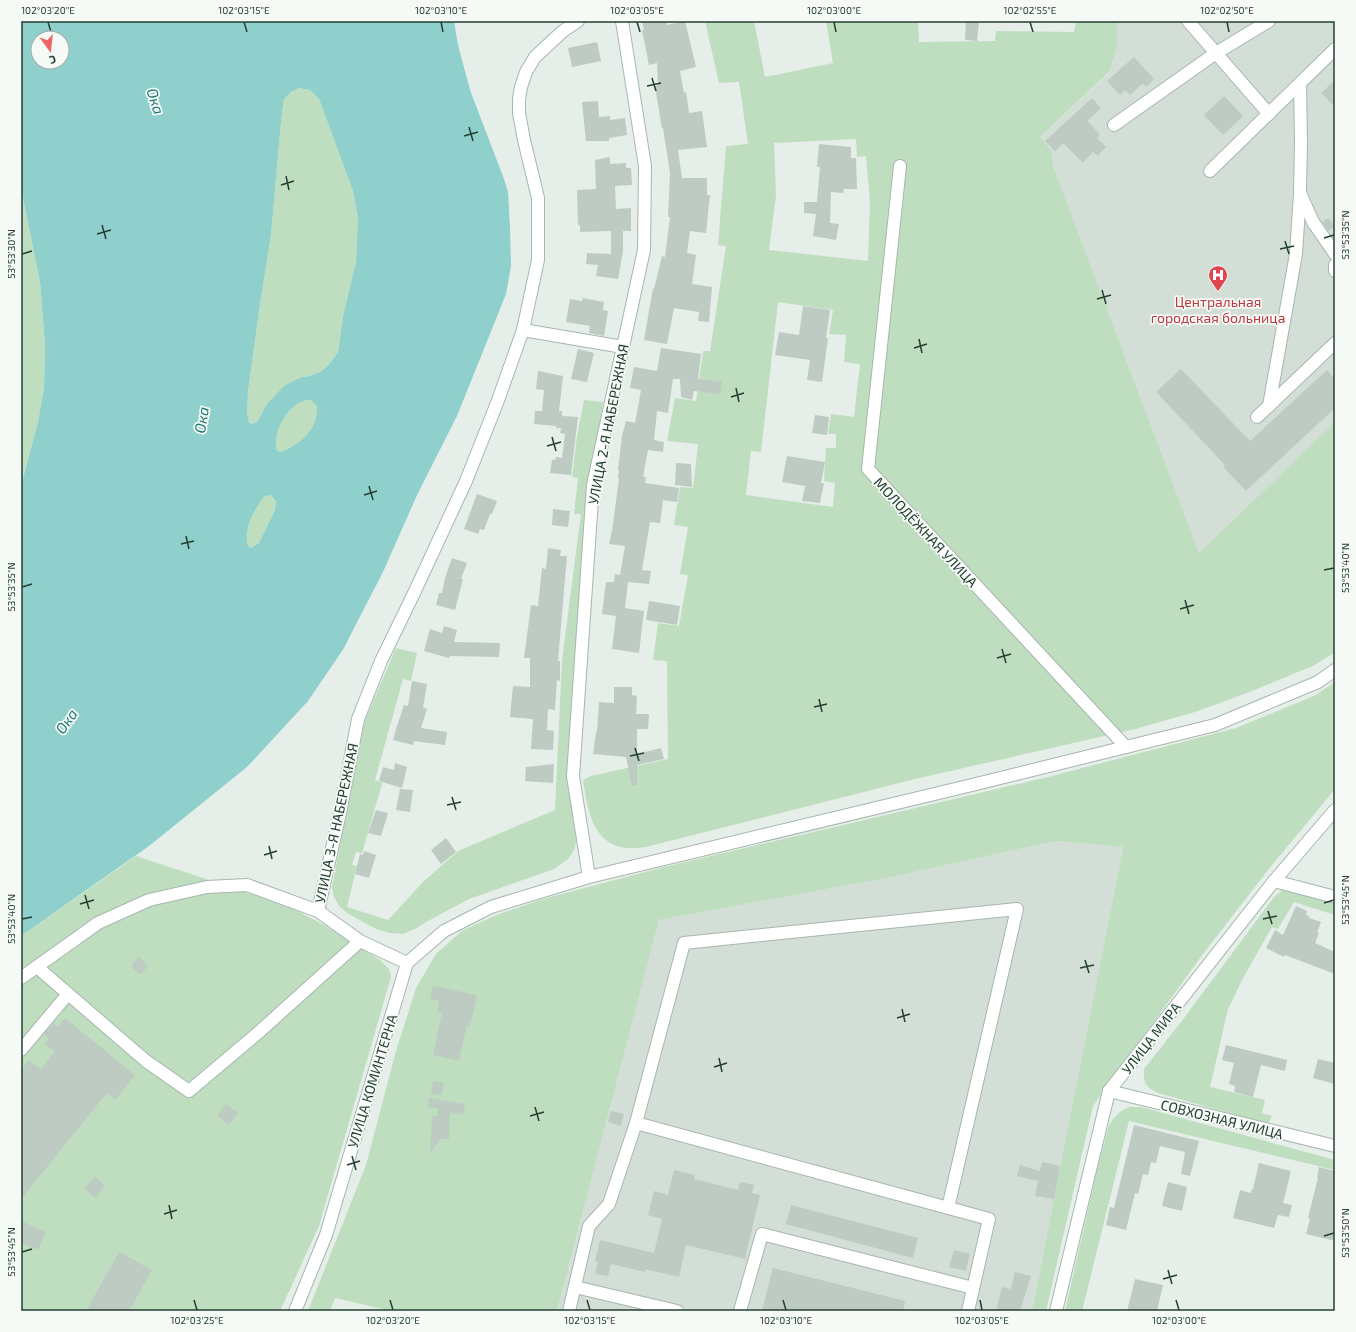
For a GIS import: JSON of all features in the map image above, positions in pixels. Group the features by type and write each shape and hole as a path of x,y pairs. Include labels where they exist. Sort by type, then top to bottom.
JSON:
{"street":[{"name":"УЛИЦА 3-Я НАБЕРЕЖНАЯ","path":"21,978 98,923 149,900 208,887 247,885 318,911 340,814 358,719 381,661 466,481 497,403 523,330 538,260 538,198 519,113 520,87 526,72 535,57 563,31 578,21"},
{"name":"УЛИЦА 2-Я НАБЕРЕЖНАЯ","path":"589,877 573,776 594,485 644,250 645,166 622,21"},
{"path":"1188,21 1269,114"},
{"path":"1114,125 1216,53 1269,21"},
{"path":"1210,171 1335,48"},
{"path":"1269,406 1296,254 1300,193 1300,84"},
{"name":"МОЛОДЁЖНАЯ УЛИЦА","path":"900,166 868,469 1126,747"},
{"path":"1300,193 1313,222 1335,254"},
{"path":"1335,265 1335,271"},
{"path":"523,330 623,347"},
{"path":"1257,417 1335,343"},
{"path":"318,911 360,941 407,963 444,932 491,907 589,877 1215,725 1318,682 1335,670"},
{"name":"УЛИЦА МИРА","path":"1056,1311 1109,1091 1274,881 1335,810"},
{"path":"1274,881 1335,897"},
{"path":"569,1311 589,1226 609,1204 636,1123 684,943 1017,909 948,1208"},
{"path":"37,967 146,1061 189,1091 259,1032 360,941"},
{"name":"УЛИЦА КОМИНТЕРНА","path":"294,1311 326,1235 407,963"},
{"path":"21,1050 68,994"},
{"name":"СОВХОЗНАЯ УЛИЦА","path":"1109,1091 1335,1146"},
{"path":"636,1123 990,1219 968,1311"},
{"path":"740,1311 762,1234 973,1288"},
{"path":"575,1287 677,1311"}],"shaded area":[{"name":"Центральная городская больница","path":"1117,21 1335,21 1335,422 1199,553 1052,163 1052,151 1040,137 1110,72 1117,46"},
{"path":"1056,841 1123,847 1032,1311 557,1311 659,920 892,877"}],"green space":[{"path":"705,21 754,21 765,77 833,63 826,21 918,21 919,42 995,41 996,31 1074,32 1076,21 1117,21 1117,46 1110,71 1040,137 1052,151 1052,163 1199,553 1335,422 1335,652 1315,665 1247,693 1195,712 1135,729 911,780 646,847 629,848 616,846 606,840 598,832 592,821 585,795 583,780 591,776 668,759 667,661 653,660 658,623 679,626 688,575 680,574 688,527 674,525 680,487 693,488 698,444 667,441 675,398 696,401 703,351 710,351 726,246 718,245 726,146 748,144 739,82 719,83","holes":["856,139 857,157 866,156 870,201 868,261 769,250 776,196 774,143","778,302 833,310 829,334 846,335 844,362 860,364 854,417 831,414 828,434 836,434 836,448 826,448 824,481 835,483 833,507 746,495 751,451 761,452"]},
{"path":"299,88 310,90 319,99 353,191 358,218 356,262 343,316 338,352 322,371 310,376 302,377 267,404 257,422 251,424 247,414 248,391 271,235 284,99 291,92"},
{"path":"21,188 40,282 45,345 44,388 38,422 21,486"},
{"path":"311,400 318,406 317,415 312,429 295,445 280,452 277,451 275,437 282,422 288,412 295,405"},
{"path":"584,400 603,402 590,495 577,672 578,836 574,850 568,859 554,869 469,899 415,929 403,934 390,933 376,929 347,913 339,906 334,897 332,887 363,725 396,648 417,653 411,681 403,679 375,780 382,784 362,853 356,852 352,865 357,866 347,907 388,920 423,882 458,851 555,810 562,660 581,514 574,514 578,478 572,477 577,436"},
{"path":"265,495 271,495 276,503 275,510 259,543 252,548 248,546 247,533 254,512"},
{"path":"1335,682 1335,789 1268,870 1203,954 1093,1106 1046,1311 1032,1311 1123,847 1056,841 892,877 659,920 557,1311 391,1311 335,1298 330,1311 308,1311 366,1165 396,1051 416,988 436,954 463,930 499,914 543,899 664,867 1052,776 1236,728 1314,696"},
{"path":"136,856 288,906 326,926 380,960 389,969 391,977 319,1226 280,1311 21,1311 21,936"},
{"path":"1285,888 1335,896 1335,915 1294,902 1278,929 1272,927 1242,980 1228,1009 1210,1087 1265,1100 1262,1113 1272,1116 1268,1124 1158,1093 1150,1089 1144,1078 1144,1069 1274,897"},
{"path":"1130,1107 1141,1107 1335,1160 1335,1170 1129,1121 1082,1311 1065,1311 1097,1170 1109,1125 1121,1111"}],"water":[{"name":"Ока","path":"21,21 454,21 458,45 470,90 508,192 511,266 506,294 457,416 418,493 383,572 344,648 308,701 247,767 149,846 21,936 21,486 38,422 44,388 45,345 40,282 21,188","holes":["299,88 310,90 319,99 353,191 358,218 356,262 343,316 338,352 322,371 310,376 302,377 284,386 267,404 257,422 251,424 247,414 248,391 271,235 284,99 291,92","311,400 317,406 317,415 311,429 307,435 295,445 281,452 277,451 277,432 283,420 295,405","271,495 276,502 275,510 259,543 251,548 248,546 247,540 247,533 251,519 257,506 265,496"]}],"building":[{"path":"642,21 666,21 667,25 685,21 696,67 680,71 684,93 686,92 689,113 702,111 707,147 678,150 682,178 707,178 707,195 710,195 706,233 690,231 687,253 696,255 692,284 712,287 709,322 698,321 699,312 674,308 667,344 644,340 653,288 654,289 662,256 665,257 670,217 668,217 670,173 655,86 658,85 657,63 649,65 642,30 644,30"},
{"path":"966,21 979,21 977,41 965,40"},
{"path":"597,42 601,61 572,67 568,48"},
{"path":"1134,57 1154,79 1146,87 1143,83 1130,95 1125,90 1120,95 1107,81"},
{"path":"1335,80 1335,107 1321,93"},
{"path":"1224,96 1243,116 1223,135 1204,115"},
{"path":"1092,98 1101,108 1087,121 1100,134 1097,138 1106,147 1098,156 1093,152 1083,163 1063,143 1055,151 1045,141"},
{"path":"598,101 599,117 610,116 610,120 625,118 627,135 609,138 609,141 586,141 582,102"},
{"path":"819,144 851,147 851,158 856,158 857,189 844,189 843,193 831,192 830,223 839,224 836,240 813,236 816,214 804,213 804,202 817,202 820,167 817,167"},
{"path":"610,157 610,164 626,163 626,168 631,168 632,185 615,186 616,209 631,208 631,231 623,231 623,251 618,279 596,276 598,265 586,264 587,253 611,254 611,231 580,232 580,225 578,225 577,190 596,189 595,160"},
{"path":"1328,218 1335,226 1328,231 1322,222"},
{"path":"583,298 604,302 603,310 608,311 604,336 589,333 590,326 566,322 570,299 582,301"},
{"path":"803,306 830,310 822,382 807,380 810,360 775,355 779,332 799,335"},
{"path":"661,348 701,354 698,379 722,382 720,394 694,391 692,400 681,397 680,379 673,379 668,413 657,411 654,440 664,442 663,452 648,450 643,477 646,477 645,483 679,488 677,502 663,500 660,523 650,522 642,570 651,571 649,584 628,582 625,608 644,611 639,653 612,649 616,616 602,614 606,582 614,582 615,574 620,575 625,546 609,544 619,479 618,470 622,436 626,421 635,423 641,390 630,388 634,367 657,371"},
{"path":"578,349 594,353 587,382 571,379"},
{"path":"1181,369 1250,441 1327,370 1335,379 1335,408 1246,491 1223,467 1225,465 1156,392"},
{"path":"538,371 563,376 559,411 562,411 562,416 578,417 571,475 550,473 552,460 555,460 556,457 562,458 565,434 560,433 561,428 556,428 556,426 534,424 535,411 542,411 544,390 536,389"},
{"path":"815,415 829,417 827,435 812,433"},
{"path":"787,456 825,462 821,483 824,483 820,503 802,501 805,486 782,482"},
{"path":"676,463 691,464 692,487 675,485"},
{"path":"477,494 497,501 484,530 480,529 478,534 464,529"},
{"path":"553,509 570,511 568,527 552,525"},
{"path":"548,548 561,550 560,556 567,556 558,661 560,661 560,681 557,680 555,710 548,709 547,730 554,731 553,750 531,749 533,719 510,717 513,686 530,687 530,658 524,658 531,605 538,606 542,568 546,569"},
{"path":"452,558 467,563 461,579 463,579 455,610 436,605 439,593 442,593 445,578"},
{"path":"649,601 680,606 677,625 646,620"},
{"path":"444,626 457,630 454,642 500,643 499,657 450,656 449,658 424,651 430,629 442,633"},
{"path":"412,681 427,684 423,707 427,709 421,728 447,732 445,745 414,741 413,745 393,740 404,705 408,706"},
{"path":"614,687 632,687 632,695 637,696 636,714 649,714 648,729 637,729 637,754 661,748 664,759 637,765 637,785 632,786 626,757 593,754 597,732 599,702 614,703"},
{"path":"395,763 407,767 402,788 379,781 383,767 394,770"},
{"path":"554,764 553,783 525,781 526,767"},
{"path":"400,789 413,790 410,812 396,810"},
{"path":"376,810 388,813 381,836 368,833"},
{"path":"446,838 456,852 441,864 431,850"},
{"path":"364,851 376,855 369,878 355,874 360,854 363,855"},
{"path":"1296,906 1307,911 1306,915 1310,917 1309,918 1321,922 1315,943 1335,952 1335,974 1285,955 1284,957 1266,948 1275,930 1283,935"},
{"path":"139,957 148,966 140,975 131,966"},
{"path":"433,986 477,995 470,1026 467,1025 459,1061 433,1055 442,1013 437,1012 439,1001 430,999"},
{"path":"65,1018 135,1075 115,1100 107,1093 21,1199 21,1070 29,1060 41,1069 55,1052 45,1044 49,1038 44,1034 54,1023 58,1027"},
{"path":"1226,1045 1287,1060 1285,1071 1261,1065 1253,1097 1234,1092 1235,1086 1229,1084 1234,1063 1222,1060"},
{"path":"1318,1059 1335,1063 1335,1084 1313,1078"},
{"path":"433,1081 444,1083 442,1095 431,1094"},
{"path":"429,1098 465,1104 463,1115 450,1112 449,1139 440,1139 430,1154 432,1116 437,1116 438,1109 428,1107"},
{"path":"226,1104 238,1113 229,1125 217,1116"},
{"path":"611,1111 624,1114 621,1126 608,1122"},
{"path":"1134,1125 1199,1141 1190,1176 1181,1174 1185,1152 1160,1146 1156,1163 1151,1162 1148,1175 1143,1174 1138,1194 1135,1193 1126,1230 1106,1225 1110,1207 1114,1208"},
{"path":"1042,1162 1060,1166 1054,1199 1035,1196 1038,1181 1017,1176 1020,1165 1040,1171"},
{"path":"1259,1163 1291,1171 1283,1203 1292,1205 1289,1217 1278,1215 1274,1228 1233,1218 1240,1190 1251,1193 1253,1189"},
{"path":"1319,1167 1335,1171 1335,1241 1306,1234"},
{"path":"674,1170 695,1175 694,1179 738,1190 740,1182 754,1185 752,1193 760,1195 745,1259 686,1245 679,1277 645,1269 645,1272 611,1264 608,1276 595,1274 598,1262 595,1261 600,1240 654,1253 662,1219 648,1215 654,1191 668,1195"},
{"path":"95,1177 105,1186 95,1198 84,1188"},
{"path":"1168,1182 1187,1187 1182,1211 1162,1206"},
{"path":"791,1205 918,1238 913,1258 786,1224"},
{"path":"21,1221 46,1232 38,1250 21,1243"},
{"path":"954,1250 970,1254 966,1271 949,1267"},
{"path":"119,1252 152,1270 129,1311 86,1311"},
{"path":"773,1268 905,1301 903,1311 762,1311"},
{"path":"1015,1272 1031,1276 1020,1311 996,1311 1002,1287 1011,1289"},
{"path":"1135,1279 1163,1285 1157,1311 1127,1311"}],"place":[{"name":"Центральная городская больница","path":"1218,292"}]}
